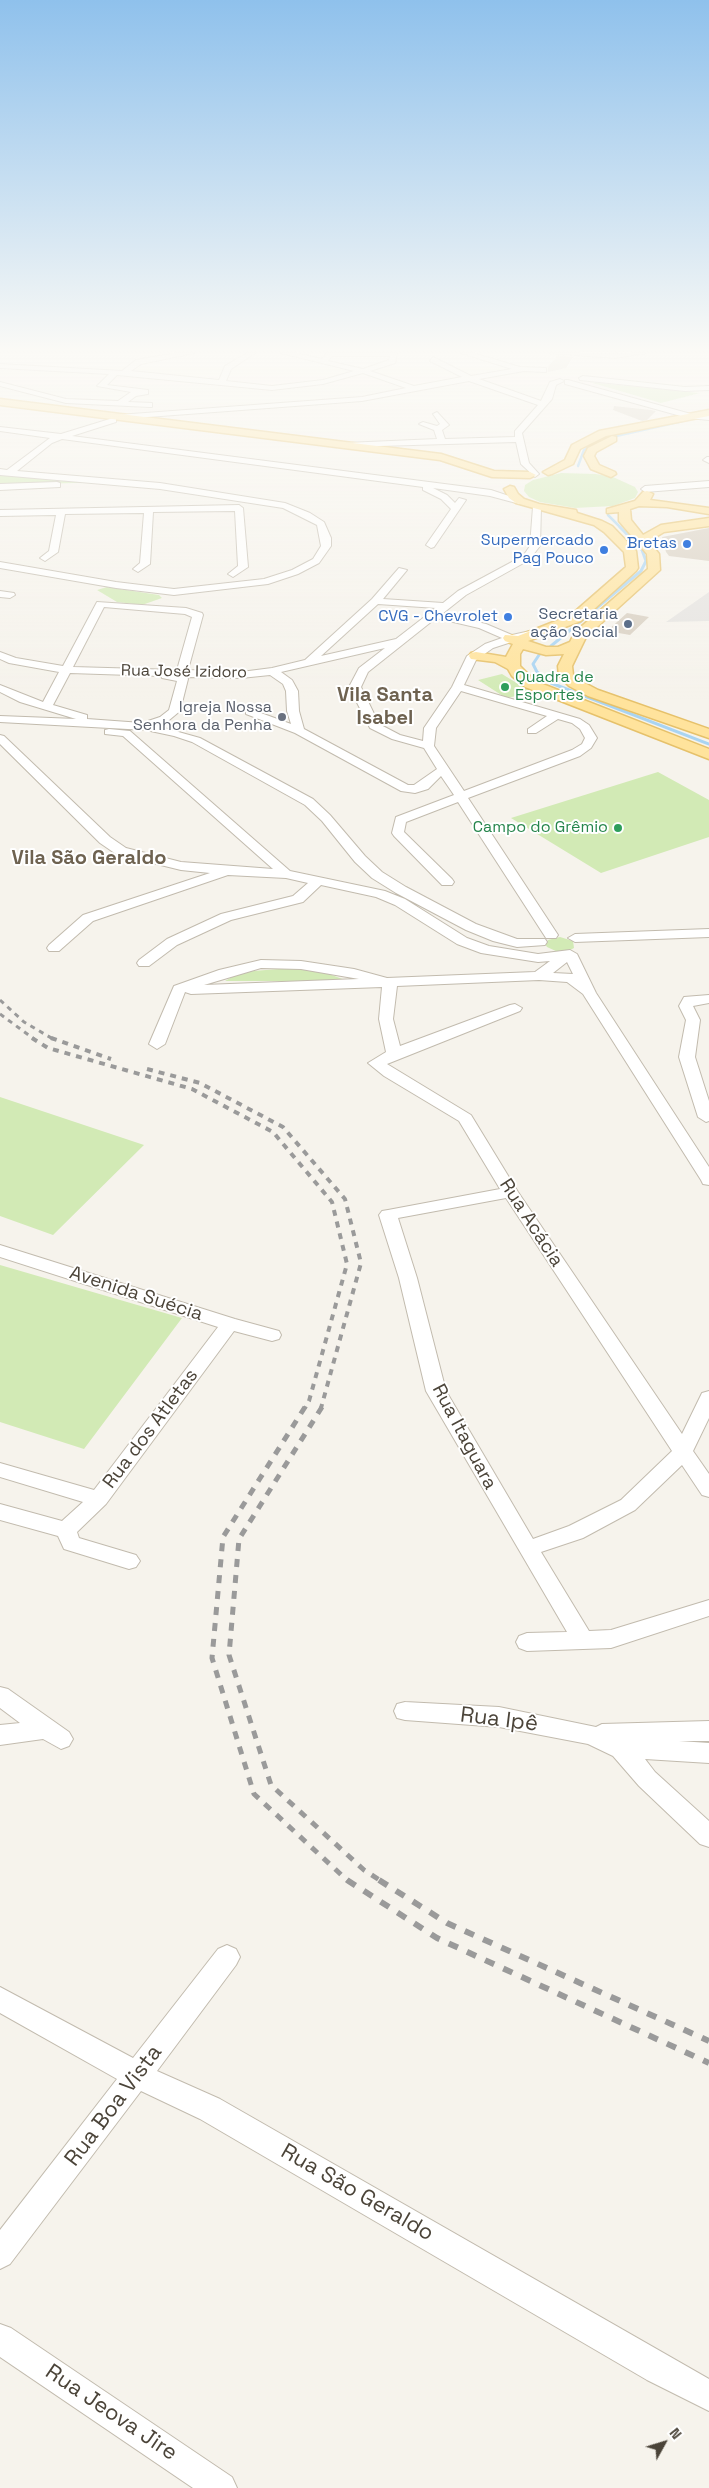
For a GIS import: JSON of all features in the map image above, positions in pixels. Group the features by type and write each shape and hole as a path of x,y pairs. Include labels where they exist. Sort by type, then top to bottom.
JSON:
{"main road":[{"path":"466,469 510,490 520,501 592,520 608,529 630,551 632,568 576,618 535,631 519,643 513,654 513,666 517,673 530,684 709,754"},
{"path":"481,469 503,476 579,471 610,474 600,469"},
{"path":"548,472 554,469"},
{"path":"510,490 520,479 533,474"},
{"path":"558,511 582,513 624,509 645,499 646,491 668,501 709,506"},
{"path":"639,503 667,504 709,511"},
{"path":"624,509 625,521 646,544 654,557 654,570 586,628 574,645 565,666 566,676 574,683 593,692 709,734"},
{"path":"646,544 648,536 661,529 709,522"},
{"path":"519,643 546,651 560,651 574,645"},
{"path":"474,658 498,658 513,666"}],"street":[{"path":"10,472 14,469"},
{"path":"237,469 403,482 422,486 444,497 456,509"},
{"path":"278,472 284,469"},
{"path":"305,469 491,493 520,501"},
{"path":"529,469 533,474"},
{"path":"0,472 132,482 285,506 308,515 321,524 325,532 326,546 316,561 295,572 265,582 174,592 98,582 0,565"},
{"path":"0,487 132,482"},
{"path":"646,491 709,484"},
{"path":"431,544 469,490"},
{"path":"491,493 510,490"},
{"path":"537,507 535,546 526,558 462,593 397,642 362,670 355,687 374,726 396,737 428,746 462,795 554,965 589,993"},
{"path":"0,514 239,508 242,567 233,574"},
{"path":"138,569 145,564 149,510"},
{"path":"45,558 53,552 61,512"},
{"path":"308,662 376,601 402,570"},
{"path":"68,577 91,594 160,609 186,611 198,615 182,673"},
{"path":"47,706 64,672 91,594 98,582"},
{"path":"160,609 174,592"},
{"path":"376,601 445,606"},
{"path":"434,615 482,626 519,643"},
{"name":"Rua José Izidoro","path":"0,655 13,661 64,672 241,675 272,671 397,642"},
{"path":"428,746 430,728 458,687 474,658 519,643"},
{"path":"272,671 288,682 292,691 293,711 299,731"},
{"path":"64,672 178,676 183,679 174,711 164,719 146,727 134,729 126,734"},
{"path":"447,882 398,833 400,820 576,753 587,746 591,738 585,727 557,715 458,687"},
{"path":"0,688 24,700 66,711 126,734 286,874"},
{"path":"51,721 67,714 66,711"},
{"path":"250,712 299,731 405,788 415,789 424,786 436,774 445,770"},
{"path":"532,731 557,715"},
{"path":"0,719 146,727 177,733 196,740 309,802 326,818 360,859 377,875 401,890 471,927 498,938 518,943 571,950 709,945"},
{"path":"0,726 98,724"},
{"path":"0,738 105,840 121,851 181,866 286,874 380,894 400,902 462,941 486,950 544,947"},
{"path":"178,889 181,866"},
{"path":"54,948 88,918 228,871"},
{"path":"144,964 172,942 226,917 298,899 318,881"},
{"path":"539,976 571,950 709,934"},
{"path":"508,976 544,947 564,935 589,993 709,1180"},
{"path":"157,1044 179,989 224,973 261,964 302,966 354,973 390,983"},
{"path":"219,990 216,983 224,973"},
{"path":"179,989 219,990 508,976 571,978"},
{"path":"390,983 386,1019 394,1054 515,1008"},
{"path":"706,1117 687,1057 693,1020 686,1006 689,1000 709,999"},
{"name":"Rua Acácia","path":"394,1054 376,1063 389,1073 465,1118 510,1192 709,1490"},
{"name":"Rua Itaguara","path":"510,1192 388,1216 408,1278 436,1391 487,1481 583,1640"},
{"name":"Avenida Suécia","path":"0,1251 230,1324 272,1335"},
{"name":"Rua dos Atletas","path":"66,1530 99,1499 230,1324"},
{"path":"529,1548 576,1532 628,1505 683,1452 709,1398"},
{"path":"0,1470 99,1499"},
{"path":"0,1512 66,1530 71,1543 129,1561"},
{"path":"527,1642 612,1639 709,1608"},
{"path":"0,1696 54,1734 0,1735"},
{"name":"Rua Ipê","path":"405,1711 499,1717 608,1739"},
{"path":"608,1739 709,1732"},
{"path":"608,1739 709,1753"},
{"path":"608,1739 647,1779 709,1836"},
{"name":"Rua Boa Vista","path":"0,2254 138,2076 226,1957"},
{"name":"Rua São Geraldo","path":"0,1999 138,2076 210,2109 341,2183 658,2369 709,2396"},
{"name":"Rua Jeova Jire","path":"0,2339 221,2488"}],"green space":[{"path":"561,473 596,474 613,477 635,487 638,492 635,498 613,506 575,508 540,502 529,497 524,491 525,485 533,480"},
{"path":"0,475 11,475 110,482 0,485"},
{"path":"107,587 159,595 162,598 142,605 117,602 97,590"},
{"name":"Quadra de Esportes","path":"502,674 533,693 506,698 478,680"},
{"name":"Campo do Grêmio","path":"658,772 709,800 709,837 601,873 511,818"},
{"path":"560,937 573,941 574,948 558,952 547,947 545,944 548,940"},
{"path":"291,968 318,970 348,981 225,981 241,972"},
{"path":"0,1097 144,1145 53,1235 0,1216"},
{"path":"0,1265 182,1318 84,1449 0,1422"}],"shaded area":[{"path":"709,592 709,621 666,622"}],"building":[{"name":"Bretas","path":"709,528 709,561 669,556 666,552 662,537"},
{"name":"Secretaria ação Social","path":"627,613 649,617 630,635 607,631"}],"waterway":[{"path":"608,515 620,527"},
{"path":"551,646 641,571 646,561 642,550 620,527"},
{"path":"539,655 533,664 537,672 551,683 709,744"}],"railway":[{"path":"0,1000 24,1022 52,1038"},
{"path":"0,1014 34,1039"},
{"path":"32,1038 48,1048 192,1089 273,1132 332,1202 347,1264 309,1401 305,1408"},
{"path":"52,1038 111,1059"},
{"path":"147,1069 200,1083 283,1127 345,1199 361,1263 321,1408"},
{"path":"305,1407 223,1537 212,1658 254,1794 348,1881"},
{"path":"322,1407 239,1539 229,1655 271,1785 364,1870 381,1881"},
{"path":"347,1880 437,1938 709,2063"},
{"path":"379,1880 447,1923 709,2041"}],"place":[{"name":"Bretas","path":"687,544"},
{"name":"Supermercado Pag Pouco","path":"604,550"},
{"name":"CVG - Chevrolet","path":"508,617"},
{"name":"Secretaria ação Social","path":"628,624"},
{"name":"Quadra de Esportes","path":"505,687"},
{"name":"Igreja Nossa Senhora da Penha","path":"282,717"},
{"name":"Campo do Grêmio","path":"618,828"}],"district":[{"name":"Vila Santa Isabel","path":"385,708"},
{"name":"Vila São Geraldo","path":"89,859"}]}
